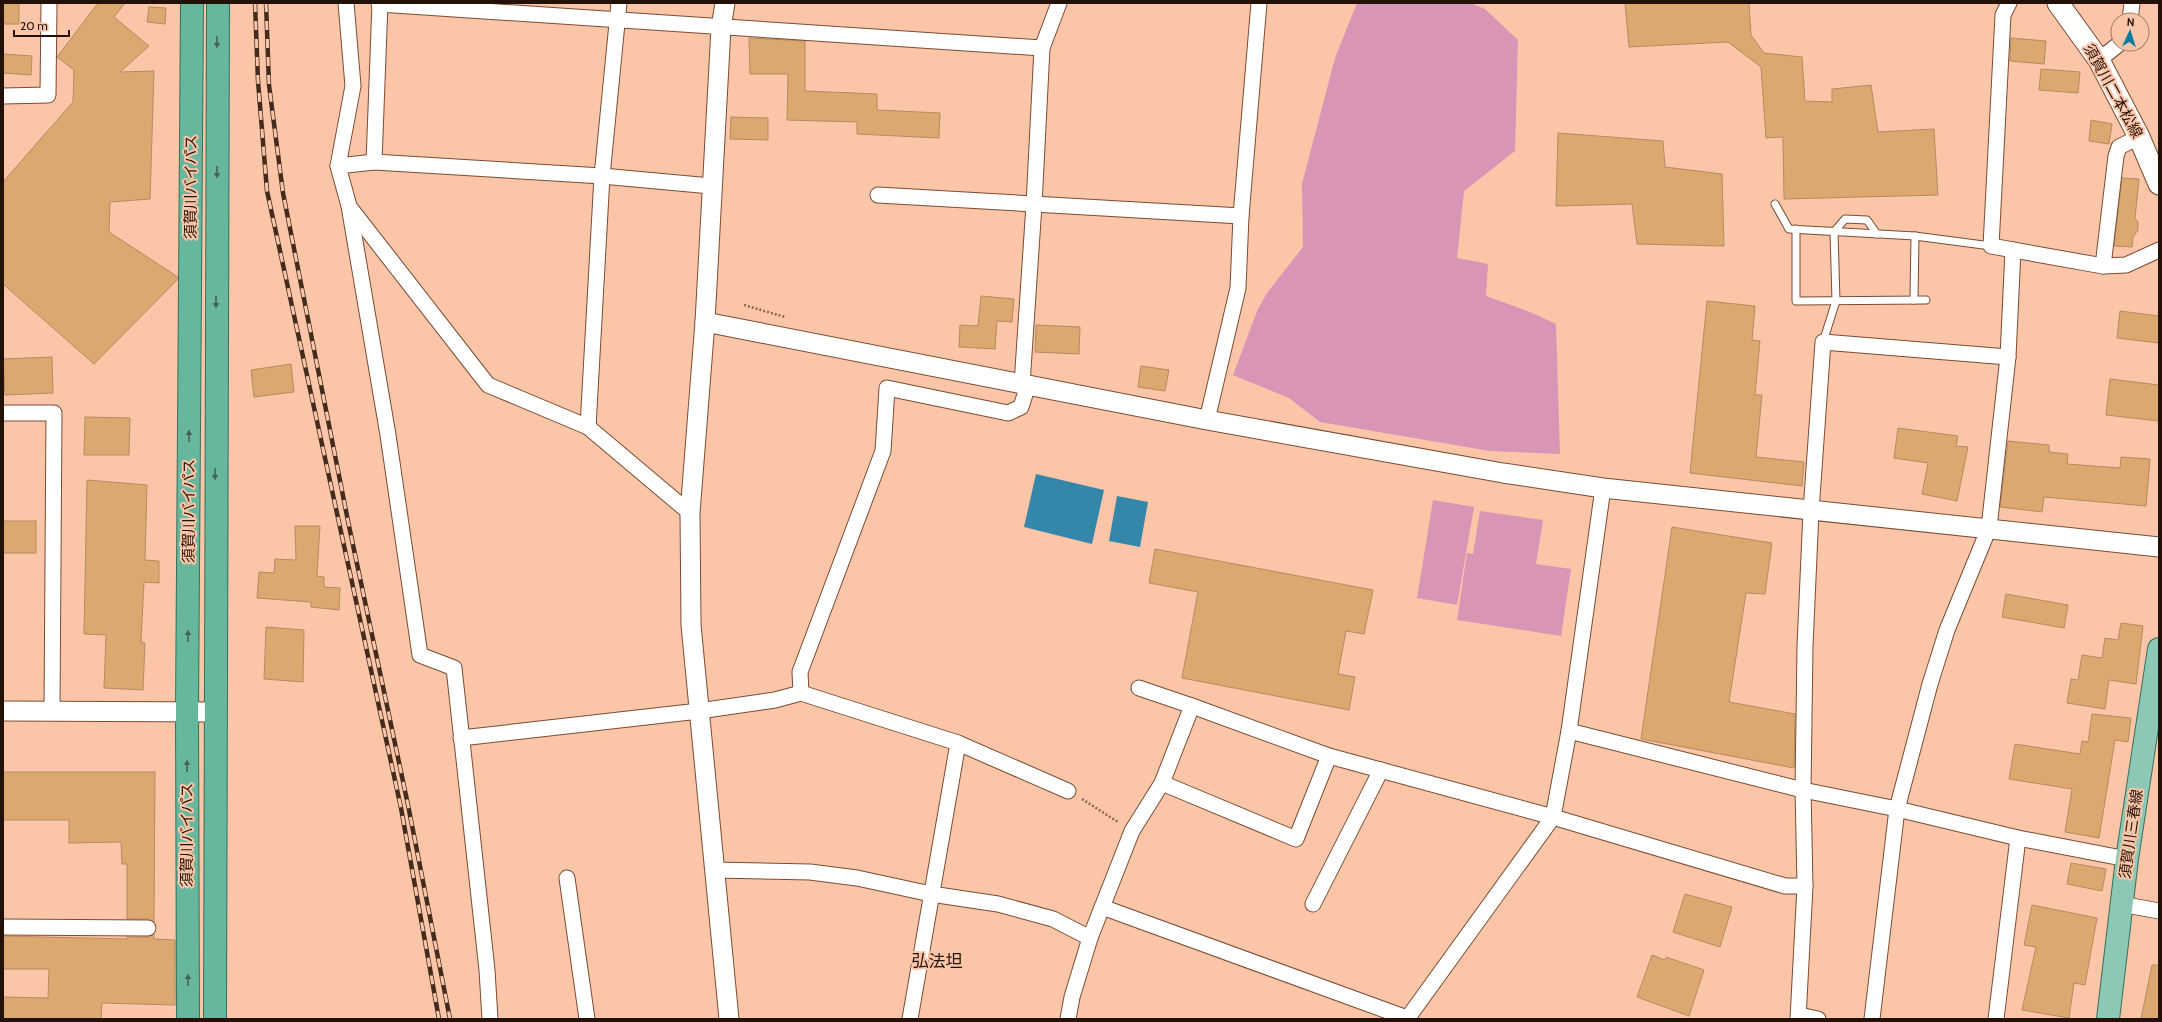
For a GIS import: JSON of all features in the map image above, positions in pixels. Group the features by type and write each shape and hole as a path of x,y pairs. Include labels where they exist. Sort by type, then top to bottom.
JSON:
{"highway":[{"name":"須賀川バイパス","path":"188,1019 187,711 192,3"},
{"name":"須賀川バイパス","path":"215,1019 214,712 218,3"}],"main road":[{"name":"須賀川二本松線","path":"2058,3 2099,60 2140,138 2159,184"},
{"name":"須賀川三春線","path":"2108,1019 2121,904 2159,649"}],"street":[{"path":"3,96 48,95 49,3"},
{"path":"346,3 353,86 338,166 349,206 388,435 420,655 454,668 487,970 490,1019"},
{"path":"588,427 602,176 619,3"},
{"path":"725,3 721,28 711,186 705,322 690,513 691,625 729,1019"},
{"path":"801,693 800,672 884,450 887,388 1008,413 1021,407 1025,384 1042,48 1059,3"},
{"path":"1207,420 1238,288 1241,216 1259,3"},
{"path":"2009,3 2003,15 1991,246 2103,266 2126,265 2159,250"},
{"path":"374,162 380,4 618,19 721,28 1042,48"},
{"path":"2099,60 2110,51"},
{"path":"2103,266 2116,156 2119,147 2140,138"},
{"path":"338,166 374,162 602,176 711,186"},
{"path":"878,195 1241,216"},
{"path":"349,206 488,385 588,427 690,513"},
{"path":"1872,1019 1897,809 1930,684 1947,630 1989,528 2008,357 2013,250"},
{"path":"705,322 1207,420 1502,473 1603,488 2159,547"},
{"path":"1818,1019 1799,1017 1805,886 1803,790 1810,511 1823,342 2008,357"},
{"path":"3,413 54,413 52,711"},
{"path":"1102,907 1407,1019 1553,818 1569,731 1603,488"},
{"path":"1139,688 1329,756 1553,818 1785,886 1805,886"},
{"path":"461,738 699,711 775,700 801,693 958,743 1068,791"},
{"path":"1068,1019 1072,997 1090,938 1132,831 1162,783 1192,706"},
{"path":"3,710 214,712"},
{"path":"1569,731 1803,790 1897,809 2018,838 2128,859"},
{"path":"910,1019 958,743"},
{"path":"1162,783 1296,839 1329,756"},
{"path":"1313,904 1380,770"},
{"path":"1996,1019 2018,838"},
{"path":"714,870 810,872 857,878 931,894 998,904 1053,919 1090,938"},
{"path":"567,878 587,1019"},
{"path":"2121,904 2159,911"},
{"path":"3,927 148,928"}],"lane":[{"path":"1775,204 1789,229 1915,236 1991,246"},
{"path":"1823,342 1836,301 1834,232 1845,219 1867,220 1877,234"},
{"path":"1796,229 1796,301 1926,300"},
{"path":"1914,300 1915,236"}],"path":[{"path":"744,305 793,319"},
{"path":"1068,791 1132,831"}],"shaded area":[{"path":"1357,3 1470,3 1485,9 1518,40 1515,151 1464,191 1457,258 1488,264 1486,296 1530,312 1556,324 1560,454 1490,451 1320,422 1289,398 1233,375 1258,309 1267,293 1303,247 1302,184 1335,58"},
{"path":"1433,500 1474,507 1457,605 1417,598"},
{"path":"1480,511 1543,520 1536,564 1571,569 1561,636 1457,620 1467,553 1473,554"}],"water":[{"path":"1036,474 1104,490 1092,544 1024,527"},
{"path":"1117,496 1148,502 1140,547 1109,541"}],"building":[{"path":"3,3 19,3 19,24 3,24"},
{"path":"98,3 125,3 114,17 149,46 120,72 154,71 150,199 110,202 109,232 178,277 178,279 94,364 3,284 3,182 73,102 74,70 57,57"},
{"path":"1625,3 1749,3 1751,35 1764,53 1802,57 1805,101 1832,102 1832,89 1871,85 1878,132 1934,129 1938,195 1784,199 1783,137 1766,138 1761,67 1728,42 1629,47"},
{"path":"149,7 166,8 165,24 147,22"},
{"path":"749,38 805,41 805,91 877,94 877,110 940,113 939,138 857,134 857,122 787,120 788,74 750,74"},
{"path":"2011,38 2046,41 2044,64 2010,61"},
{"path":"3,54 32,56 31,75 3,73"},
{"path":"2041,69 2080,72 2078,93 2039,90"},
{"path":"731,117 768,118 768,140 730,139"},
{"path":"2091,120 2112,124 2109,144 2089,141"},
{"path":"1558,133 1663,141 1665,167 1722,174 1724,246 1637,244 1632,204 1556,206"},
{"path":"2122,178 2139,179 2135,218 2138,222 2138,230 2133,237 2132,247 2114,246"},
{"path":"981,296 1014,299 1012,322 997,321 995,349 959,347 960,325 978,326"},
{"path":"1707,301 1755,306 1752,340 1760,341 1755,395 1762,395 1756,457 1804,462 1802,486 1690,473"},
{"path":"2120,311 2159,316 2159,343 2117,338"},
{"path":"1036,325 1080,327 1079,354 1035,352"},
{"path":"52,357 53,393 5,395 3,359"},
{"path":"291,364 294,392 254,397 251,370"},
{"path":"1141,366 1169,370 1165,391 1138,387"},
{"path":"2110,379 2159,385 2159,421 2106,415"},
{"path":"85,417 130,418 129,455 84,455"},
{"path":"1898,428 1958,436 1956,446 1968,447 1957,501 1922,494 1928,463 1894,458"},
{"path":"2008,441 2049,445 2049,452 2068,454 2067,464 2120,468 2121,457 2150,459 2146,506 2044,497 2042,512 2000,507"},
{"path":"87,480 147,485 145,560 159,561 159,583 144,582 141,642 145,643 143,690 104,688 106,635 84,634"},
{"path":"3,521 36,521 36,553 3,553"},
{"path":"295,526 320,526 317,576 324,577 324,587 340,588 339,610 311,607 311,602 257,598 259,572 274,573 275,559 296,560"},
{"path":"1672,527 1772,543 1765,594 1746,593 1729,702 1795,714 1794,768 1641,739"},
{"path":"1155,549 1373,590 1364,634 1346,631 1338,674 1355,677 1349,710 1182,678 1198,592 1149,583"},
{"path":"2006,594 2068,605 2064,628 2002,617"},
{"path":"2121,623 2143,626 2136,684 2109,680 2105,709 2067,703 2071,679 2078,680 2082,655 2102,658 2105,638 2118,640"},
{"path":"266,627 304,630 303,682 264,679"},
{"path":"2092,714 2131,718 2128,742 2115,740 2099,838 2065,832 2072,789 2009,779 2015,744 2080,754 2082,741 2088,742"},
{"path":"3,772 155,772 154,922 148,919 127,919 127,864 122,864 121,842 69,843 69,820 3,820"},
{"path":"2071,863 2106,869 2102,891 2067,884"},
{"path":"1685,894 1732,907 1720,947 1673,932"},
{"path":"2032,905 2097,918 2085,985 2074,983 2069,1018 2022,1010 2036,947 2024,945"},
{"path":"154,934 154,939 175,940 175,1005 102,1003 101,1019 3,1019 3,997 48,998 49,969 3,969 3,936 127,939 127,937 148,937"},
{"path":"1652,955 1665,960 1666,957 1704,970 1689,1016 1637,997"},
{"path":"2152,965 2159,965 2159,1019 2141,1019"}],"railway":[{"path":"255,3 258,81 267,191 401,808 439,1019"},
{"path":"266,3 269,85 283,193 349,526 408,805 450,1019"}],"district":[{"name":"弘法坦","path":"937,961"}]}
